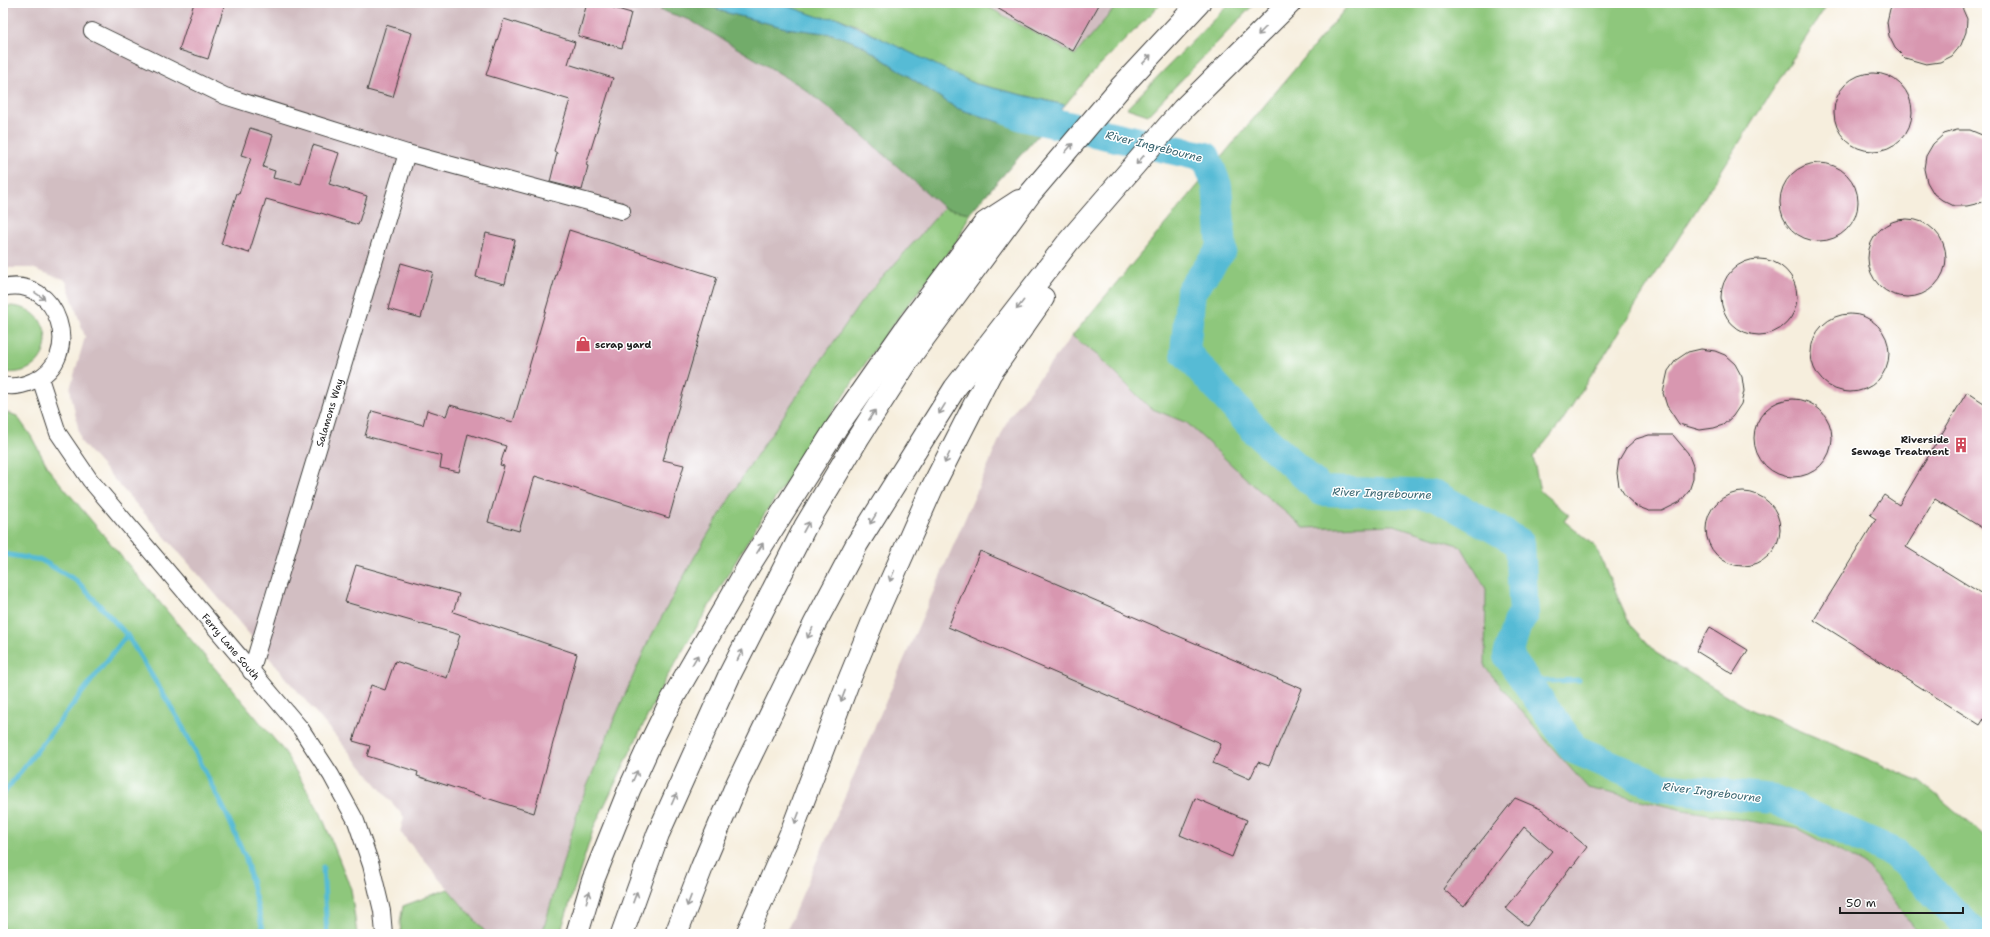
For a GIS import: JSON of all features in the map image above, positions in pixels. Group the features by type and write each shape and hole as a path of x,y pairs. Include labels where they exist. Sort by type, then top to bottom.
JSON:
{"highway":[{"path":"622,934 658,834 730,674 805,527 858,438 912,354 1030,194 1120,88 1199,3"},
{"path":"676,934 736,786 773,706 858,544 955,388 1069,241 1094,212 1184,109 1290,3"},
{"path":"577,934 598,867 629,790 650,744 670,703 750,564 836,428 985,223 1030,194"},
{"path":"748,934 791,833 871,626 932,488 990,374 1052,286 1069,241"}],"street":[{"path":"92,31 225,96 407,153 622,211"},
{"name":"Salamons Way","path":"251,672 407,153"},
{"path":"3,288 25,288 40,295 52,306 60,320 62,336 60,353 52,367 40,378 24,385 3,385"},
{"name":"Ferry Lane South","path":"40,378 58,433 85,473 251,672 301,729 331,775 356,821 371,865 382,911 384,934"}],"shaded area":[{"path":"3,3 637,3 690,19 799,85 852,126 944,208 861,302 748,468 695,556 613,722 580,804 542,934 487,934 400,832 404,817 205,582 81,442 70,389 85,337 66,281 32,268 3,268"},
{"path":"981,3 1119,3 1075,55"},
{"path":"1072,336 1097,355 1150,408 1187,423 1252,484 1304,528 1394,525 1461,546 1486,589 1485,667 1548,743 1588,788 1684,810 1798,829 1867,866 1919,934 785,934 1009,417"}],"green space":[{"path":"664,3 704,3 724,12 786,28 832,34 860,44 956,108 1029,131 1041,132 970,213 944,208 852,126 799,85 690,20 660,10"},
{"path":"779,3 981,3 1075,55 1119,3 1162,3 1087,78 1065,105 976,84 895,47 858,26 838,18 819,18"},
{"path":"1230,3 1255,3 1148,115 1127,108"},
{"path":"1350,3 1828,3 1561,423 1533,457 1540,491 1569,515 1564,521 1596,547 1630,625 1656,653 1751,710 1920,781 1987,838 1987,934 1919,934 1867,866 1798,829 1684,810 1588,788 1548,743 1485,667 1486,589 1461,546 1394,525 1304,528 1252,484 1187,423 1150,408 1097,355 1072,336"},
{"path":"944,208 970,213 958,240 879,343 758,524 664,682 594,827 560,934 542,934 580,804 613,722 648,642 695,556 748,468 861,302"},
{"path":"7,306 25,309 37,317 44,329 46,342 42,354 34,365 21,371 3,372 3,308"},
{"path":"3,411 17,416 31,436 50,471 284,751 321,814 351,889 357,934 3,934"},
{"path":"448,889 487,934 401,934 400,922 403,906"}],"water":[{"path":"704,3 779,3 819,17 838,18 976,84 1065,105 1041,132 1029,132 956,108 860,44 832,34 786,28 724,12"}],"building":[{"path":"194,3 225,3 208,59 179,50"},
{"path":"587,3 597,3 631,13 622,48 578,36"},
{"path":"988,3 1100,3 1073,51"},
{"path":"1894,3 1960,3 1967,19 1966,32 1961,45 1952,56 1940,62 1926,64 1905,58 1895,48 1889,36 1887,22 1890,9"},
{"path":"504,19 575,42 568,64 613,78 586,165 588,166 582,190 550,182 557,153 554,151 570,100 486,75"},
{"path":"386,25 412,33 393,97 367,90"},
{"path":"1865,73 1881,73 1895,79 1906,90 1912,104 1912,120 1906,134 1895,145 1881,151 1865,151 1851,145 1840,134 1834,120 1834,104 1840,90 1851,79"},
{"path":"250,128 273,135 263,167 275,171 273,178 301,184 313,145 339,153 329,184 367,196 358,225 321,213 320,214 266,199 249,253 221,244 237,193 239,194 251,158 241,155"},
{"path":"1957,130 1970,130 1987,139 1987,197 1980,203 1967,206 1954,206 1934,194 1927,182 1924,169 1926,156 1933,144 1944,134"},
{"path":"1819,163 1834,166 1847,174 1855,187 1858,202 1855,217 1847,230 1834,238 1819,241 1804,238 1791,230 1783,217 1780,202 1783,187 1791,174 1804,166"},
{"path":"1899,219 1915,219 1929,225 1940,236 1946,250 1946,266 1940,280 1929,291 1915,297 1899,297 1885,291 1874,280 1868,266 1868,250 1874,236 1885,225"},
{"path":"569,230 717,277 663,460 684,465 669,518 535,476 519,531 488,522 504,466 500,465 506,446 468,434 459,472 440,468 442,456 365,436 372,411 423,425 427,410 446,416 450,405 513,422"},
{"path":"486,233 515,240 505,284 476,277"},
{"path":"1759,259 1773,262 1786,270 1794,283 1797,297 1794,311 1786,324 1773,332 1759,335 1745,332 1732,324 1724,311 1721,297 1724,283 1732,270 1745,262"},
{"path":"401,263 433,272 421,318 388,309"},
{"path":"1850,314 1865,317 1878,325 1886,338 1889,353 1886,368 1878,381 1865,389 1850,392 1835,389 1822,381 1814,368 1811,353 1814,338 1822,325 1835,317"},
{"path":"1701,349 1715,351 1725,355 1735,364 1742,377 1744,391 1741,404 1733,416 1723,425 1700,430 1679,424 1667,406 1663,393 1668,371 1676,360 1688,352"},
{"path":"1967,392 1987,405 1987,531 1935,499 1906,547 1987,597 1987,714 1980,725 1814,620 1876,519 1870,515 1884,495 1899,505"},
{"path":"1793,399 1808,402 1815,406 1825,416 1829,423 1832,438 1829,453 1825,460 1815,470 1808,474 1793,477 1778,474 1771,470 1761,460 1757,453 1754,438 1757,423 1761,416 1771,406 1778,402"},
{"path":"1649,435 1673,435 1688,453 1693,466 1693,479 1689,491 1680,502 1662,511 1649,511 1636,506 1626,497 1619,486 1617,473 1619,460 1626,448 1636,439"},
{"path":"1736,492 1750,492 1764,498 1774,508 1780,522 1780,536 1774,550 1764,560 1750,566 1736,566 1722,560 1712,550 1706,536 1706,522 1712,508 1722,498"},
{"path":"980,551 1302,689 1269,766 1258,762 1250,779 1213,763 1221,744 948,627"},
{"path":"356,565 459,594 453,612 577,654 534,813 417,776 418,772 367,756 370,746 353,741 371,685 385,690 395,661 447,678 460,635 345,602"},
{"path":"1710,627 1748,650 1733,674 1696,651"},
{"path":"1195,798 1247,820 1232,857 1180,835"},
{"path":"1515,798 1541,809 1587,847 1572,867 1571,866 1527,926 1505,908 1552,851 1524,827 1464,906 1443,889"}],"waterway":[{"name":"River Ingrebourne","path":"1010,111 1022,116 1206,157 1217,186 1222,249 1191,291 1185,352 1257,432 1322,491 1435,495 1520,543 1524,615 1517,623 1508,656 1574,749 1661,787 1773,799 1895,853 1975,934"},
{"path":"3,554 41,560 77,581 127,635 179,720 227,815 246,859 264,934"},
{"path":"3,794 127,635"},
{"path":"1526,682 1579,680"},
{"path":"323,867 327,934"}],"place":[{"name":"scrap yard","path":"583,344"},
{"name":"Riverside Sewage Treatment","path":"1961,445"}]}
